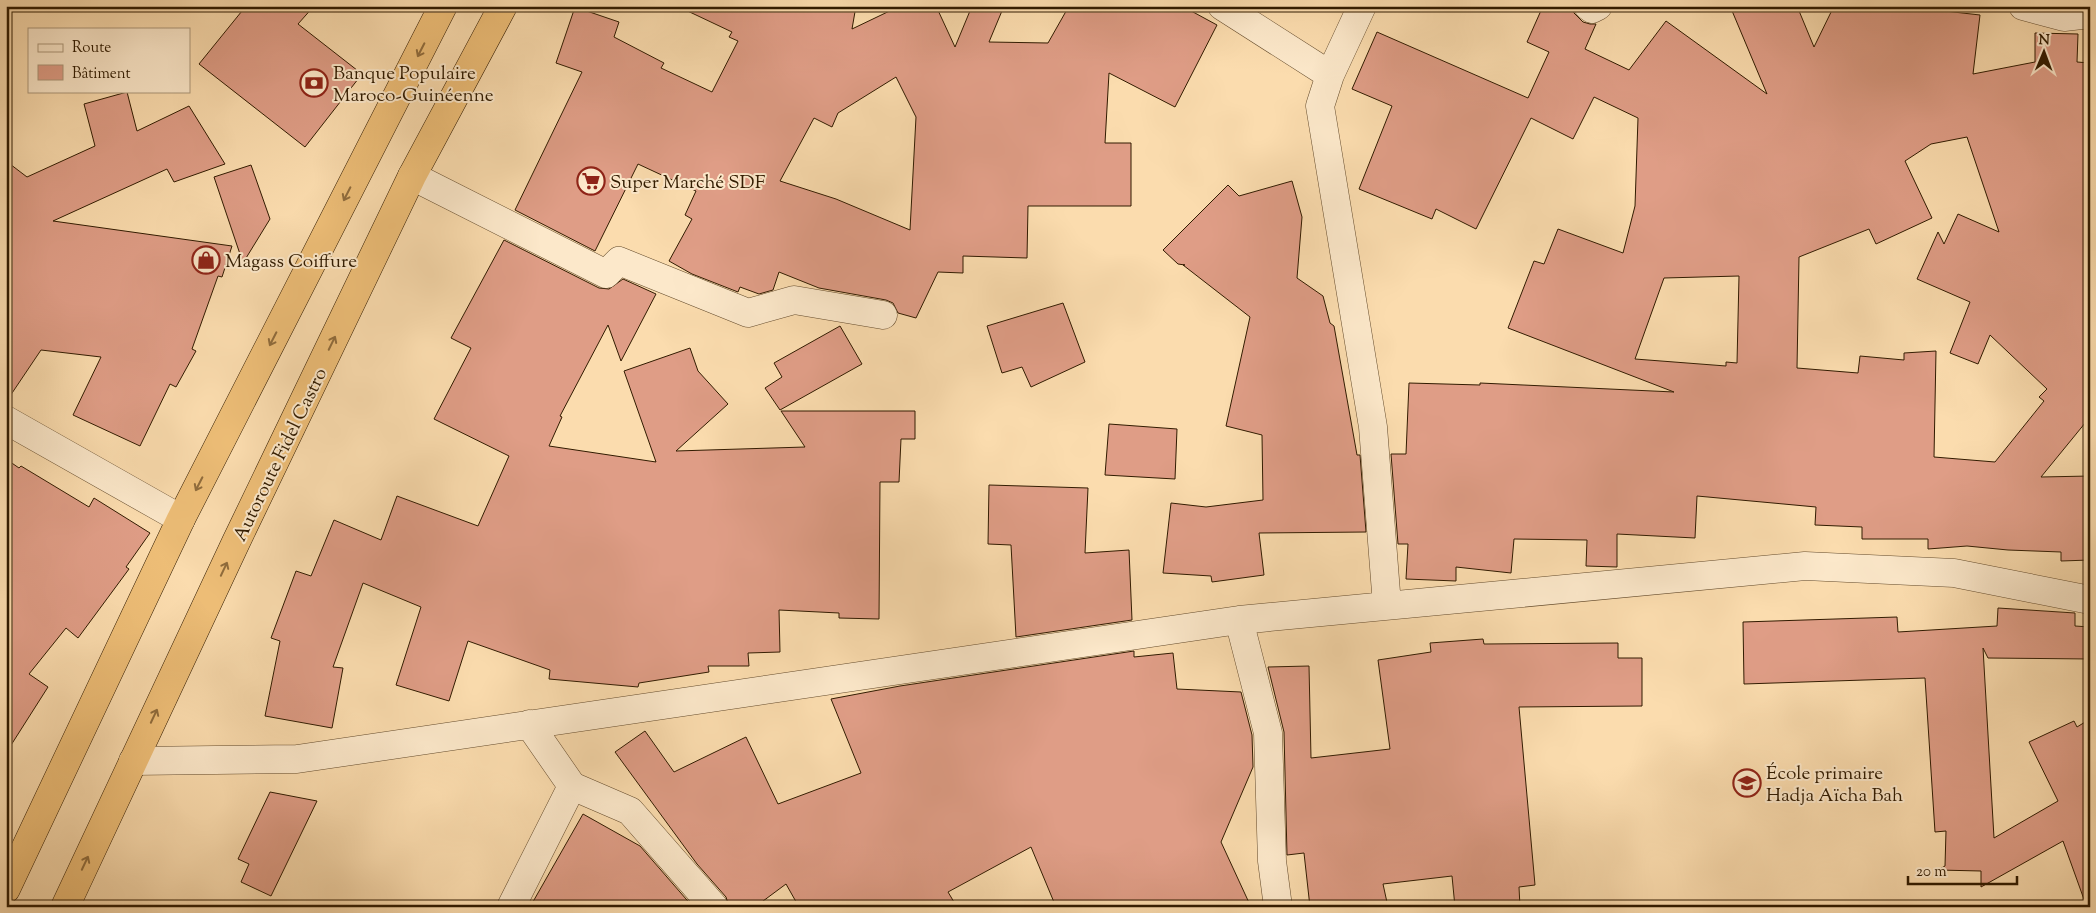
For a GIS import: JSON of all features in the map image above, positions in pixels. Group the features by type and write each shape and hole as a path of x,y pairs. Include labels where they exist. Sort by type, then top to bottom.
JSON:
{"highway":[{"path":"6,888 181,519 443,6"},
{"name":"Autoroute Fidel Castro","path":"65,907 412,176 503,6"}],"street":[{"path":"1222,6 1330,74"},
{"path":"1362,6 1330,74 1320,106 1373,427 1387,605"},
{"path":"1588,6 1592,9 1598,6"},
{"path":"2023,6 2064,17 2090,14"},
{"path":"412,176 606,274 619,261 748,313 794,300 883,315"},
{"path":"6,420 181,519"},
{"path":"133,761 297,759 1239,620 1805,566 1954,573 2090,600"},
{"path":"1239,620 1268,733 1272,861 1278,907"},
{"path":"529,724 572,786 630,811 714,907"},
{"path":"511,907 572,786"}],"building":[{"path":"246,6 314,6 298,24 362,74 305,147 199,64"},
{"path":"677,6 856,6 852,29 900,6 936,6 955,47 972,6 1004,6 989,42 1048,43 1069,6 1182,6 1217,25 1175,107 1109,73 1105,143 1131,143 1131,206 1028,206 1027,258 963,256 963,273 938,272 916,318 898,313 893,303 886,300 819,288 779,272 773,290 759,294 740,287 738,292 692,274 669,261 692,219 685,215 696,191 638,164 595,251 515,210 582,72 556,63 575,7 619,22 614,37 664,63 661,68 712,92 738,41 729,37 732,32","holes":["896,77 916,117 910,230 836,199 780,181 814,118 832,127 838,113"]},
{"path":"1543,6 1568,6 1573,9 1574,13 1583,22 1596,24 1585,49 1629,70 1666,21 1767,94 1730,6 1797,6 1814,47 1834,6 1936,6 1936,10 1980,15 1973,74 2035,62 2035,33 2078,34 2077,62 2090,63 2090,417 2041,477 2090,476 2090,560 2061,561 2061,552 1967,546 1928,549 1928,539 1862,539 1862,527 1815,525 1816,507 1697,496 1695,538 1617,534 1617,567 1586,566 1587,540 1514,539 1511,573 1456,567 1456,581 1406,579 1408,544 1398,544 1391,454 1406,454 1409,383 1480,385 1480,383 1674,392 1508,328 1534,261 1544,264 1558,229 1623,253 1635,206 1638,118 1594,97 1573,139 1531,118 1476,229 1436,209 1432,219 1359,189 1392,106 1352,89 1377,32 1528,98 1549,52 1527,42","holes":["1967,137 1999,232 1958,214 1944,244 1938,232 1917,279 1970,302 1950,353 1978,364 1990,335 2047,389 2039,397 2044,401 1995,462 1934,457 1936,351 1904,353 1904,360 1860,356 1858,373 1797,368 1799,257 1869,229 1876,244 1932,218 1905,161 1931,144","1739,276 1737,363 1726,362 1726,366 1635,359 1664,278"]},
{"path":"127,92 137,131 189,106 225,164 174,182 167,169 53,221 232,246 222,277 218,276 192,349 196,351 176,387 170,384 140,446 73,415 101,357 41,350 6,402 6,161 27,177 95,146 84,104"},
{"path":"251,165 270,219 243,263 214,177"},
{"path":"1292,181 1302,217 1297,278 1323,296 1330,323 1334,326 1357,455 1360,455 1366,532 1259,533 1264,575 1212,582 1211,576 1163,573 1171,503 1206,507 1263,500 1262,435 1226,426 1250,317 1183,265 1185,265 1178,264 1163,250 1228,185 1239,196"},
{"path":"504,240 599,288 609,289 623,279 656,294 621,361 608,325 560,416 562,417 549,446 656,462 624,371 690,348 698,371 728,404 676,451 805,447 781,411 915,411 915,439 901,439 899,482 880,482 879,619 839,618 839,613 779,610 780,652 748,653 749,666 708,666 709,672 639,683 638,687 549,679 550,670 468,641 449,701 396,685 421,607 363,583 333,667 343,668 332,728 265,716 280,641 271,638 296,571 311,576 334,520 381,540 397,496 478,526 509,456 434,419 471,348 451,338"},
{"path":"1063,303 1085,362 1031,387 1022,367 1002,373 987,326"},
{"path":"840,326 862,364 780,410 765,388 782,377 774,363"},
{"path":"1109,424 1177,429 1175,479 1105,475"},
{"path":"6,459 89,507 94,498 150,533 126,567 129,569 78,638 66,628 29,674 48,687 6,753"},
{"path":"989,485 1088,488 1085,553 1129,550 1132,620 1016,637 1011,545 988,544"},
{"path":"1998,608 2075,613 2075,626 2090,627 2090,659 1988,658 1983,648 1994,838 2058,801 2029,742 2074,721 2077,727 2090,719 2090,904 2086,905 2063,841 1981,887 1981,871 1938,870 1945,866 1946,831 1935,832 1925,678 1744,684 1743,622 1897,617 1898,632 1997,626"},
{"path":"1483,639 1484,644 1618,643 1618,658 1642,658 1642,706 1519,707 1535,885 1519,887 1520,907 1455,907 1452,876 1383,884 1388,907 1310,907 1304,853 1287,855 1284,732 1268,667 1309,666 1311,758 1390,749 1378,660 1431,652 1430,643"},
{"path":"1134,651 1134,657 1173,653 1177,689 1241,692 1252,735 1253,767 1221,842 1251,907 1056,907 1031,847 948,892 957,907 799,907 786,884 755,907 729,907 726,897 697,864 615,752 645,731 674,772 746,737 778,804 861,773 831,699 900,686"},
{"path":"270,792 317,801 271,896 241,882 249,864 238,859"},
{"path":"583,814 640,846 693,907 530,907"}],"place":[{"name":"Banque Populaire Maroco-Guinéenne","path":"314,83"},
{"name":"Super Marché SDF","path":"591,181"},
{"name":"Magass Coiffure","path":"206,260"},
{"name":"École primaire Hadja Aïcha Bah","path":"1747,783"}]}
